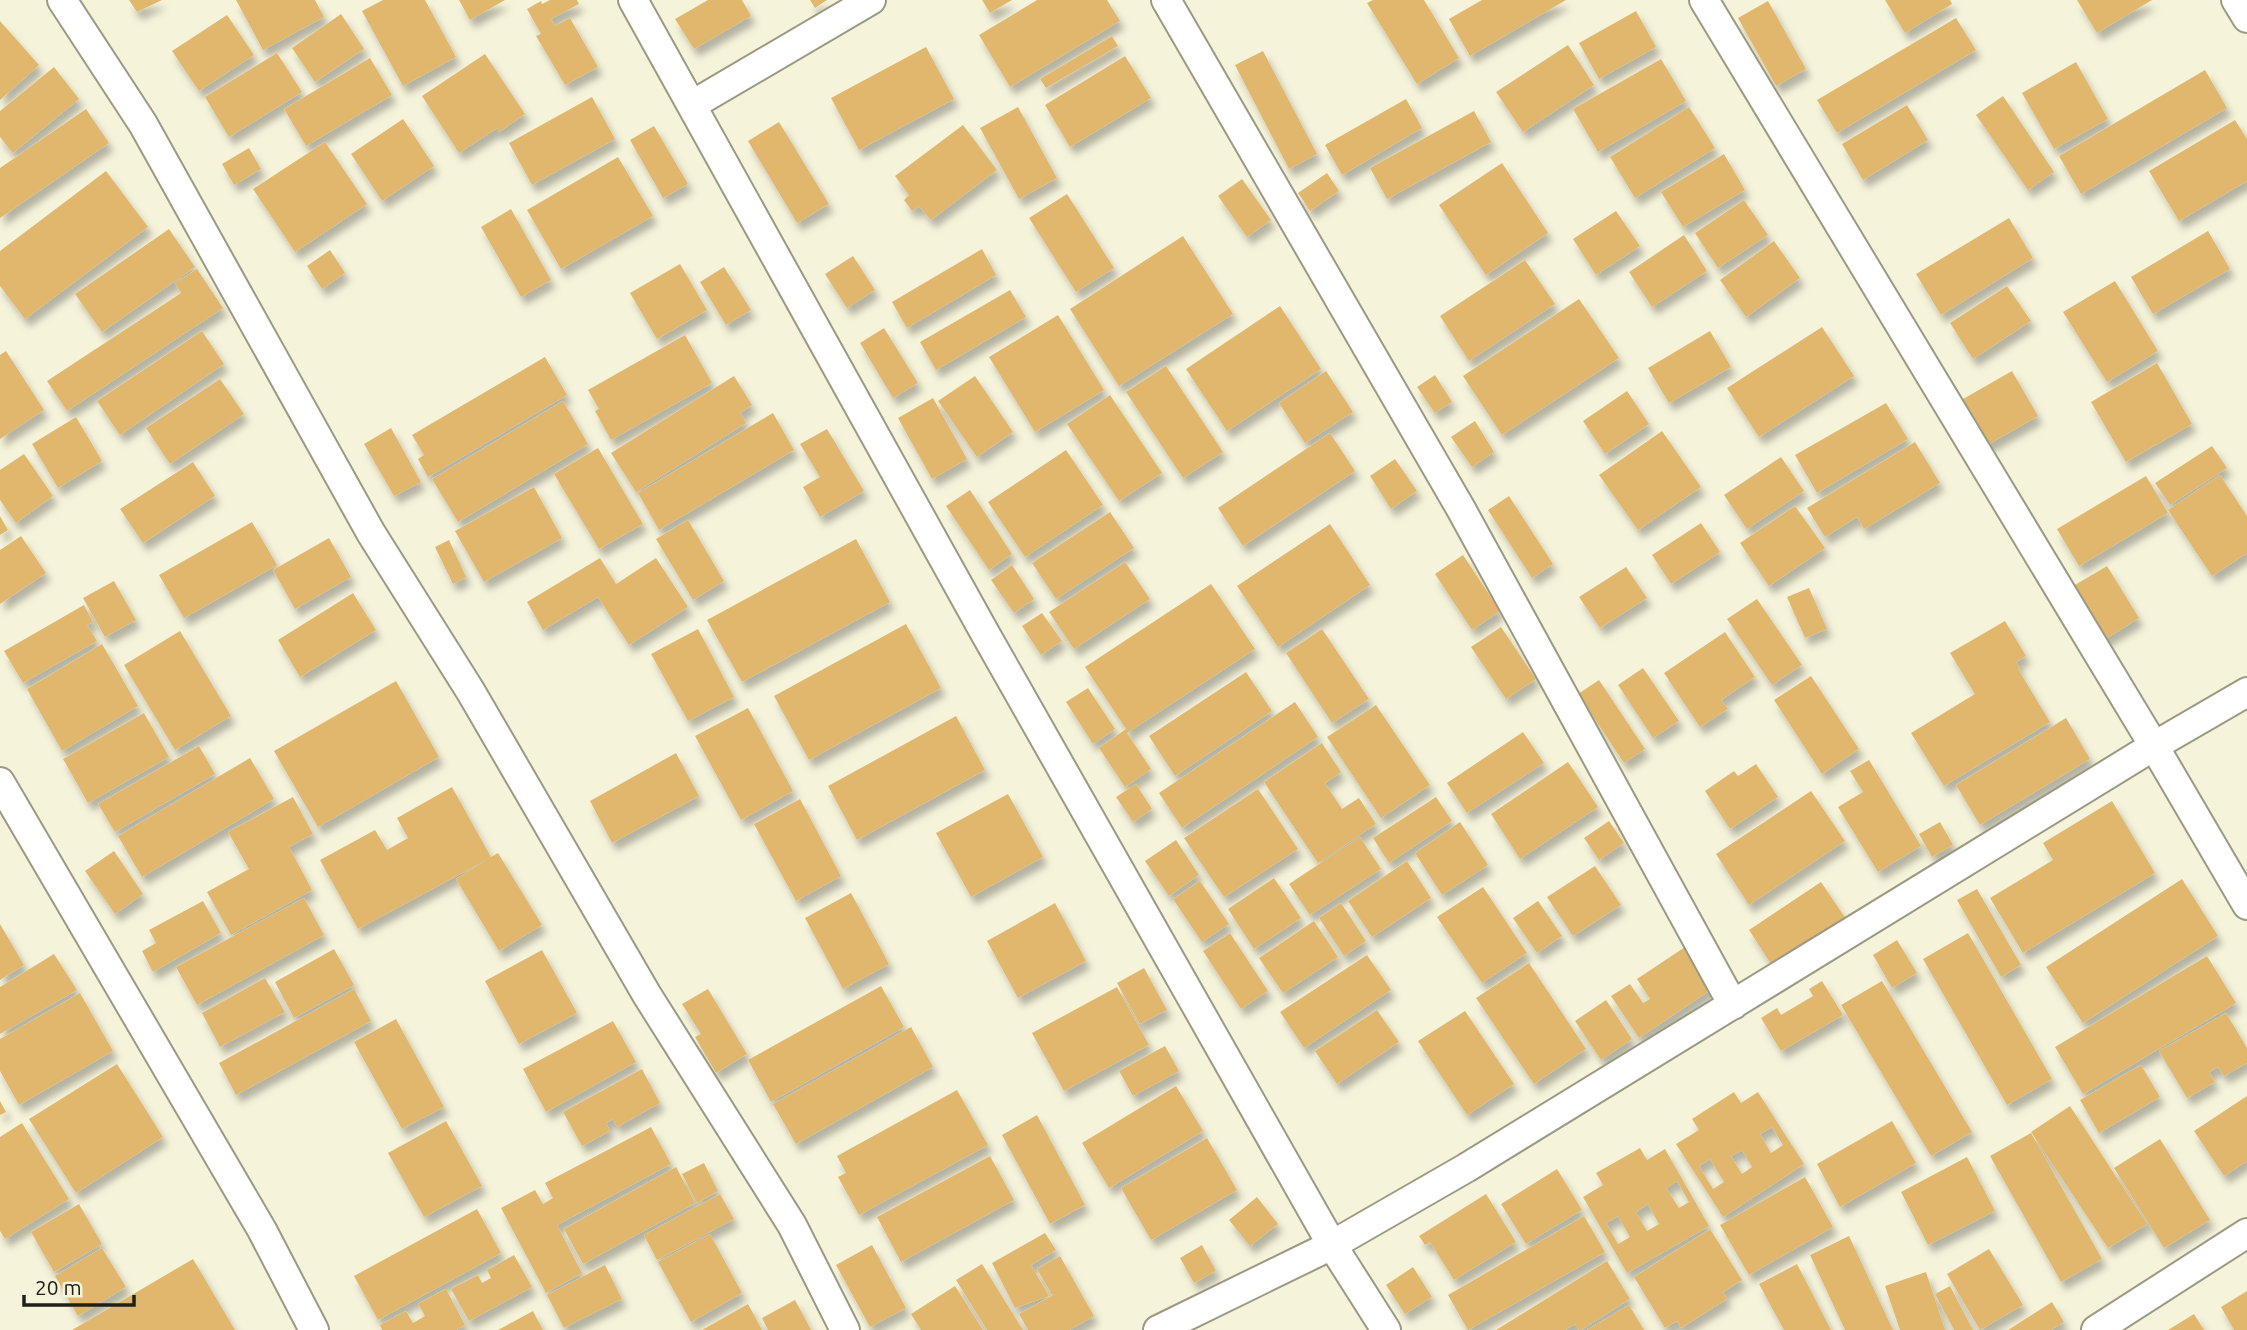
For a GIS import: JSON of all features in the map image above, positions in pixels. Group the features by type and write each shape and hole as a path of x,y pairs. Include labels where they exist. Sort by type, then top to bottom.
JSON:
{"street":[{"path":"62,0 143,124 371,533 471,692 647,995 792,1225 845,1330"},
{"path":"633,0 986,635 1332,1245 1386,1330"},
{"path":"692,105 871,0"},
{"path":"1166,0 1461,509 1733,1005"},
{"path":"1704,0 2247,905"},
{"path":"2236,0 2247,18"},
{"path":"1158,1330 1332,1245 1466,1168 2154,746 2247,692"},
{"path":"0,782 262,1230 314,1330"},
{"path":"2096,1330 2247,1233"}],"building":[{"path":"129,0 162,0 137,12"},
{"path":"236,0 315,0 324,17 263,50"},
{"path":"383,0 425,0 456,57 403,86 362,11"},
{"path":"459,0 505,0 470,20"},
{"path":"550,0 577,0 579,4 551,19 555,26 570,18 598,67 565,85 536,36 541,34 527,9 541,1 542,4"},
{"path":"708,0 742,0 751,16 694,49 675,19"},
{"path":"810,0 827,0 815,8"},
{"path":"982,0 1012,0 990,13"},
{"path":"1037,0 1107,0 1120,21 1010,87 979,35"},
{"path":"1373,0 1424,0 1459,58 1417,84 1367,3"},
{"path":"1482,0 1566,0 1470,56 1449,19"},
{"path":"1885,0 1950,0 1952,4 1905,33"},
{"path":"2077,0 2152,0 2097,33"},
{"path":"1768,1 1806,69 1776,86 1738,18"},
{"path":"1636,11 1656,47 1599,79 1579,43"},
{"path":"341,14 364,49 315,82 292,48"},
{"path":"227,15 254,55 199,91 172,51"},
{"path":"1956,18 1976,50 1837,133 1817,100"},
{"path":"0,21 39,65 0,100"},
{"path":"1112,36 1118,46 1046,88 1040,79"},
{"path":"1568,45 1594,85 1523,132 1496,92"},
{"path":"926,47 954,99 859,150 831,98"},
{"path":"1263,51 1317,154 1289,169 1235,65"},
{"path":"277,53 302,92 229,137 205,97"},
{"path":"485,54 525,114 499,132 497,128 459,153 422,96"},
{"path":"1125,56 1151,98 1070,147 1045,105"},
{"path":"370,58 392,95 306,146 284,109"},
{"path":"1661,59 1686,101 1598,152 1573,109"},
{"path":"2076,62 2108,119 2054,149 2022,93"},
{"path":"54,67 79,99 13,153 0,137 0,111"},
{"path":"2205,70 2227,108 2081,194 2059,156"},
{"path":"2003,96 2054,172 2028,190 1976,115"},
{"path":"592,97 615,139 532,185 509,143"},
{"path":"1406,99 1422,128 1342,175 1325,145"},
{"path":"1907,105 1928,140 1863,180 1842,144"},
{"path":"1018,107 1057,178 1019,199 980,128"},
{"path":"1689,107 1715,148 1635,198 1610,157"},
{"path":"86,109 109,143 0,218 0,168"},
{"path":"1474,111 1491,142 1387,199 1370,168"},
{"path":"403,119 434,166 382,201 351,154"},
{"path":"2235,120 2247,139 2247,181 2179,221 2149,171"},
{"path":"779,122 829,204 797,223 748,141"},
{"path":"963,125 997,170 931,220 919,206 912,211 904,200 909,195 895,176"},
{"path":"654,126 688,184 663,198 630,140"},
{"path":"325,142 367,204 295,252 253,189"},
{"path":"249,148 261,169 234,185 222,164"},
{"path":"1724,154 1745,190 1683,227 1661,192"},
{"path":"618,157 653,216 561,269 527,210"},
{"path":"1502,163 1548,233 1486,275 1439,205"},
{"path":"106,171 148,227 25,319 0,286 0,251"},
{"path":"1327,173 1339,191 1310,211 1298,193"},
{"path":"1242,179 1271,220 1247,237 1218,196"},
{"path":"1067,194 1114,268 1076,292 1029,218"},
{"path":"1744,200 1768,235 1718,268 1695,233"},
{"path":"511,209 551,280 521,297 481,227"},
{"path":"1616,211 1640,246 1596,275 1573,239"},
{"path":"2009,218 2033,258 1941,315 1916,274"},
{"path":"169,229 195,267 102,332 75,294"},
{"path":"2208,231 2230,269 2153,314 2131,277"},
{"path":"1684,235 1707,271 1652,307 1629,272"},
{"path":"1183,236 1233,314 1119,386 1070,309"},
{"path":"1774,241 1800,278 1746,317 1720,280"},
{"path":"982,249 996,275 907,328 892,302"},
{"path":"330,250 345,273 322,289 307,266"},
{"path":"853,256 875,290 847,308 825,274"},
{"path":"1525,260 1555,304 1469,361 1440,316"},
{"path":"680,264 707,310 657,339 630,293"},
{"path":"724,267 751,310 726,325 700,282"},
{"path":"197,269 223,308 67,411 47,381 181,293 175,283"},
{"path":"2115,281 2158,351 2107,382 2063,312"},
{"path":"2007,286 2031,321 1973,359 1950,323"},
{"path":"1010,290 1026,317 936,370 920,342"},
{"path":"1579,299 1619,358 1502,435 1463,376"},
{"path":"1280,306 1321,369 1227,431 1186,369"},
{"path":"1058,315 1104,390 1035,432 989,357"},
{"path":"1822,327 1854,376 1759,437 1727,388"},
{"path":"884,328 918,383 893,398 860,343"},
{"path":"202,331 224,364 120,435 97,401"},
{"path":"1710,331 1731,367 1669,403 1648,368"},
{"path":"685,335 712,383 611,440 595,411 599,409 588,390"},
{"path":"6,351 44,410 0,439 0,355"},
{"path":"545,357 567,395 428,477 418,459 424,455 412,435"},
{"path":"2157,363 2192,424 2126,462 2091,402"},
{"path":"1166,366 1223,452 1183,478 1126,392"},
{"path":"1326,371 1353,412 1305,443 1279,403"},
{"path":"2012,371 2038,416 1982,448 1956,403"},
{"path":"1435,375 1452,402 1435,413 1417,387"},
{"path":"734,376 752,405 740,413 746,423 636,492 611,453"},
{"path":"975,376 1013,432 977,457 938,401"},
{"path":"220,379 244,414 170,464 146,428"},
{"path":"1627,391 1649,424 1605,454 1583,421"},
{"path":"1110,395 1162,473 1119,501 1067,424"},
{"path":"933,398 967,459 932,479 898,418"},
{"path":"563,401 588,444 458,522 432,479"},
{"path":"1886,403 1908,439 1817,493 1795,455"},
{"path":"773,413 794,450 659,530 638,493"},
{"path":"76,417 102,461 58,488 32,444"},
{"path":"1475,421 1494,452 1472,467 1451,437"},
{"path":"391,428 421,482 394,496 364,444"},
{"path":"827,429 864,491 820,517 803,487 820,477 800,444"},
{"path":"1662,431 1701,487 1638,530 1599,475"},
{"path":"1330,433 1355,471 1243,546 1218,508"},
{"path":"1915,442 1940,483 1864,529 1857,517 1825,537 1807,508"},
{"path":"2212,446 2227,468 2170,505 2155,483"},
{"path":"598,448 643,524 599,549 554,474"},
{"path":"1066,450 1103,505 1025,557 988,502"},
{"path":"24,454 53,496 16,523 0,500 0,470"},
{"path":"1781,457 1804,491 1747,529 1724,495"},
{"path":"1395,459 1417,491 1391,509 1370,476"},
{"path":"193,462 215,496 143,543 120,509"},
{"path":"2220,475 2247,516 2247,553 2212,576 2168,510"},
{"path":"2146,476 2168,513 2079,566 2057,529"},
{"path":"534,487 562,538 484,582 455,531"},
{"path":"970,490 1012,554 989,570 946,506"},
{"path":"1509,496 1553,564 1532,578 1488,510"},
{"path":"1795,506 1825,548 1769,586 1740,543"},
{"path":"1110,512 1134,548 1056,599 1032,563"},
{"path":"0,516 8,530 0,535"},
{"path":"688,520 724,581 693,600 656,539"},
{"path":"252,522 277,565 184,618 159,575"},
{"path":"1701,523 1720,552 1671,584 1652,555"},
{"path":"1330,524 1370,585 1278,647 1237,586"},
{"path":"21,536 46,573 0,604 0,550"},
{"path":"329,538 351,577 295,609 273,570"},
{"path":"856,539 890,602 742,682 707,620"},
{"path":"449,540 466,577 453,584 435,547"},
{"path":"1463,555 1500,611 1472,630 1435,574"},
{"path":"600,558 616,584 656,558 688,607 629,645 598,597 543,630 527,602"},
{"path":"1125,562 1150,599 1074,649 1049,612"},
{"path":"1012,565 1034,599 1014,613 991,580"},
{"path":"2107,566 2139,618 2096,645 2063,592"},
{"path":"1626,567 1647,598 1600,628 1579,597"},
{"path":"114,581 136,620 105,637 83,598"},
{"path":"1211,584 1255,649 1127,733 1151,769 1125,787 1099,748 1126,729 1085,667"},
{"path":"1809,588 1827,629 1805,638 1787,597"},
{"path":"353,593 376,630 300,677 278,640"},
{"path":"1757,599 1802,665 1772,685 1727,619"},
{"path":"84,605 93,622 87,625 97,641 23,683 4,651"},
{"path":"1042,613 1062,641 1041,655 1022,626"},
{"path":"2005,621 2026,656 2016,662 2020,668 2018,669 2050,722 1944,786 1911,733 1975,694 1950,653"},
{"path":"906,624 941,688 809,760 774,696"},
{"path":"1501,627 1536,679 1506,699 1471,647"},
{"path":"698,629 734,697 688,721 651,654"},
{"path":"1322,629 1369,699 1332,723 1286,653"},
{"path":"180,631 231,716 175,750 124,665"},
{"path":"1725,632 1755,677 1721,700 1728,709 1700,727 1664,673"},
{"path":"102,644 138,706 62,751 27,689"},
{"path":"1643,668 1679,721 1653,738 1618,685"},
{"path":"1246,672 1272,711 1175,776 1149,736"},
{"path":"1811,676 1859,749 1822,774 1774,700"},
{"path":"1599,680 1645,749 1624,763 1578,694"},
{"path":"396,681 439,757 318,827 274,751"},
{"path":"1088,688 1115,729 1093,744 1066,702"},
{"path":"1295,702 1318,737 1182,828 1159,793"},
{"path":"1376,705 1430,785 1381,818 1327,737"},
{"path":"748,708 793,791 741,820 695,736"},
{"path":"144,713 169,757 88,803 63,759"},
{"path":"956,716 985,770 857,840 828,786"},
{"path":"2066,718 2090,759 1980,825 1956,785"},
{"path":"1523,732 1544,763 1467,813 1447,783"},
{"path":"1322,743 1341,772 1325,783 1342,809 1359,798 1376,824 1318,863 1264,782"},
{"path":"199,746 215,774 115,832 98,804"},
{"path":"676,753 699,796 612,843 590,801"},
{"path":"250,758 274,799 142,877 118,836"},
{"path":"1869,760 1921,846 1878,872 1838,807 1863,792 1850,771"},
{"path":"1568,762 1598,807 1520,859 1491,814"},
{"path":"1756,764 1778,797 1730,829 1705,791 1734,771 1738,776"},
{"path":"1136,784 1152,809 1133,822 1116,797"},
{"path":"452,787 491,857 498,853 542,925 499,951 456,879 488,859 358,929 320,860 375,830 387,850 408,838 397,818"},
{"path":"1258,789 1298,849 1224,897 1184,838"},
{"path":"1811,791 1845,841 1749,905 1716,854"},
{"path":"1008,794 1043,857 971,897 936,833"},
{"path":"293,797 313,834 289,847 312,890 231,935 207,892 249,869 228,832"},
{"path":"1436,797 1452,821 1389,863 1373,838"},
{"path":"800,799 841,876 796,901 754,824"},
{"path":"2112,801 2155,873 2023,953 1990,898 2053,860 2043,843"},
{"path":"1609,821 1624,843 1599,860 1584,838"},
{"path":"1460,822 1488,865 1442,895 1415,853"},
{"path":"1940,822 1953,845 1932,857 1919,834"},
{"path":"1360,837 1381,869 1310,915 1289,884"},
{"path":"1176,840 1199,875 1169,896 1145,861"},
{"path":"114,851 143,894 115,914 85,871"},
{"path":"1407,861 1431,898 1372,937 1348,901"},
{"path":"1595,866 1621,905 1573,936 1547,897"},
{"path":"1274,878 1301,918 1254,949 1228,909"},
{"path":"2182,879 2218,936 2083,1023 2046,967"},
{"path":"1200,881 1229,924 1202,942 1173,899"},
{"path":"1821,882 1846,919 1773,967 1749,930"},
{"path":"1483,887 1527,953 1482,983 1437,917"},
{"path":"1977,889 2021,965 2001,977 1957,900"},
{"path":"851,893 889,964 843,989 805,918"},
{"path":"304,898 324,935 197,1005 176,967"},
{"path":"203,901 221,933 153,972 142,951 156,943 149,930"},
{"path":"1538,901 1562,936 1537,953 1513,918"},
{"path":"1055,903 1086,961 1018,998 987,941"},
{"path":"1341,903 1366,941 1344,956 1319,918"},
{"path":"1314,921 1338,957 1283,993 1259,958"},
{"path":"0,924 24,965 0,980"},
{"path":"1230,933 1268,991 1241,1009 1203,951"},
{"path":"1968,933 2052,1079 2007,1105 1923,959"},
{"path":"1897,940 1917,973 1892,988 1873,955"},
{"path":"1685,947 1712,989 1639,1038 1611,996 1630,984 1643,1003 1650,999 1637,979"},
{"path":"334,949 354,985 294,1018 275,982"},
{"path":"542,950 577,1013 519,1044 485,981"},
{"path":"54,954 77,990 0,1034 0,987"},
{"path":"1367,955 1391,990 1304,1048 1280,1012"},
{"path":"2207,956 2236,1003 2083,1094 2055,1047"},
{"path":"1529,963 1586,1049 1534,1084 1476,998"},
{"path":"1144,968 1167,1010 1140,1024 1117,983"},
{"path":"265,978 285,1012 220,1047 202,1013"},
{"path":"1822,981 1843,1015 1781,1051 1761,1018 1777,1008 1781,1015 1813,996 1809,989"},
{"path":"1882,981 1972,1132 1931,1156 1841,1005"},
{"path":"881,986 904,1027 771,1102 748,1060"},
{"path":"1117,987 1149,1045 1064,1091 1032,1033"},
{"path":"354,989 371,1021 236,1095 219,1063"},
{"path":"708,989 747,1054 716,1073 695,1037 701,1034 682,1004"},
{"path":"80,993 113,1051 19,1105 0,1071 0,1039"},
{"path":"1606,1000 1632,1039 1601,1060 1575,1021"},
{"path":"1377,1010 1399,1042 1337,1084 1315,1051"},
{"path":"1465,1011 1514,1084 1467,1115 1418,1041"},
{"path":"2226,1013 2247,1048 2247,1063 2224,1076 2218,1067 2209,1072 2215,1082 2187,1098 2159,1051"},
{"path":"396,1019 444,1107 402,1129 354,1042"},
{"path":"613,1021 636,1062 546,1112 523,1069"},
{"path":"911,1027 933,1067 796,1144 773,1104"},
{"path":"1165,1046 1179,1071 1133,1096 1119,1071"},
{"path":"117,1064 163,1137 76,1193 29,1119"},
{"path":"2141,1065 2160,1097 2099,1133 2080,1100"},
{"path":"642,1069 660,1103 617,1127 613,1119 606,1123 610,1131 582,1146 563,1112"},
{"path":"1176,1086 1203,1131 1109,1188 1082,1143"},
{"path":"957,1090 988,1145 859,1215 838,1177 846,1173 837,1156"},
{"path":"1734,1092 1741,1103 1758,1092 1804,1164 1723,1217 1676,1144 1699,1130 1692,1119","holes":["1772,1127 1783,1145 1771,1153 1760,1134","1742,1150 1752,1167 1742,1174 1731,1156","1710,1159 1724,1182 1713,1189 1699,1166"]},
{"path":"2247,1096 2247,1161 2224,1176 2194,1131"},
{"path":"0,1101 6,1112 0,1115"},
{"path":"2070,1106 2147,1224 2108,1248 2031,1132"},
{"path":"1037,1115 1085,1205 1050,1224 1002,1135"},
{"path":"446,1121 482,1186 424,1217 388,1153"},
{"path":"1892,1121 1916,1163 1840,1207 1817,1164"},
{"path":"22,1123 69,1199 5,1239 0,1231 0,1137"},
{"path":"651,1127 671,1164 557,1225 582,1273 546,1293 501,1208 535,1190 543,1204 553,1198 545,1183"},
{"path":"2031,1133 2102,1259 2061,1282 1990,1156"},
{"path":"1207,1138 1237,1190 1151,1240 1121,1188"},
{"path":"2160,1139 2210,1220 2164,1248 2114,1168"},
{"path":"1640,1148 1647,1160 1665,1149 1709,1226 1627,1273 1583,1197 1603,1185 1596,1173","holes":["1677,1181 1689,1202 1679,1208 1666,1188","1648,1204 1659,1224 1647,1231 1636,1212","1618,1216 1630,1237 1618,1244 1606,1223"]},
{"path":"990,1156 1014,1200 901,1262 877,1217"},
{"path":"1967,1157 1995,1211 1928,1245 1901,1192"},
{"path":"704,1163 718,1191 697,1203 682,1174"},
{"path":"676,1167 695,1203 583,1264 564,1229"},
{"path":"1557,1169 1582,1210 1526,1244 1501,1204"},
{"path":"1805,1177 1833,1227 1749,1275 1720,1225"},
{"path":"720,1194 734,1219 657,1260 644,1235"},
{"path":"1486,1194 1516,1242 1454,1280 1430,1242 1425,1245 1419,1236"},
{"path":"1257,1197 1278,1224 1250,1246 1229,1220"},
{"path":"79,1204 102,1244 54,1272 31,1232"},
{"path":"477,1209 501,1253 378,1320 354,1276"},
{"path":"1584,1216 1605,1252 1468,1330 1448,1295"},
{"path":"1710,1229 1742,1280 1723,1292 1727,1299 1681,1328 1677,1321 1665,1328 1634,1277"},
{"path":"1045,1233 1056,1250 1031,1265 1049,1296 1015,1308 992,1263"},
{"path":"710,1234 742,1293 691,1322 658,1262"},
{"path":"1849,1236 1893,1330 1845,1330 1810,1255"},
{"path":"872,1245 906,1308 870,1327 836,1265"},
{"path":"1202,1245 1216,1271 1194,1283 1180,1258"},
{"path":"102,1248 126,1287 78,1316 55,1276"},
{"path":"1989,1249 2023,1305 1980,1330 1947,1274"},
{"path":"514,1255 532,1287 469,1321 451,1289 478,1275 482,1283 491,1278 487,1270"},
{"path":"1060,1256 1094,1316 1069,1330 1028,1330 1019,1314 1055,1294 1052,1295 1037,1269"},
{"path":"193,1259 235,1330 72,1330"},
{"path":"1607,1261 1630,1299 1581,1330 1575,1324 1565,1330 1496,1330"},
{"path":"982,1264 1023,1330 987,1330 956,1280"},
{"path":"1797,1264 1831,1330 1784,1330 1759,1284"},
{"path":"605,1265 622,1299 564,1328 547,1295"},
{"path":"1413,1267 1432,1297 1405,1314 1386,1285"},
{"path":"1926,1272 1945,1330 1900,1330 1885,1286"},
{"path":"955,1286 983,1330 921,1330 911,1314"},
{"path":"1950,1286 1973,1330 1954,1330 1935,1294"},
{"path":"446,1289 465,1325 456,1330 382,1330 380,1325 406,1311 413,1323 425,1316 418,1304"},
{"path":"2247,1291 2247,1330 2234,1330 2221,1307"},
{"path":"795,1300 811,1330 768,1330 762,1318"},
{"path":"2052,1302 2064,1322 2051,1330 2008,1330"},
{"path":"748,1304 762,1330 702,1330"},
{"path":"1629,1305 1644,1330 1587,1330"},
{"path":"533,1311 543,1330 498,1330"},
{"path":"2194,1314 2204,1330 2168,1330"}]}
